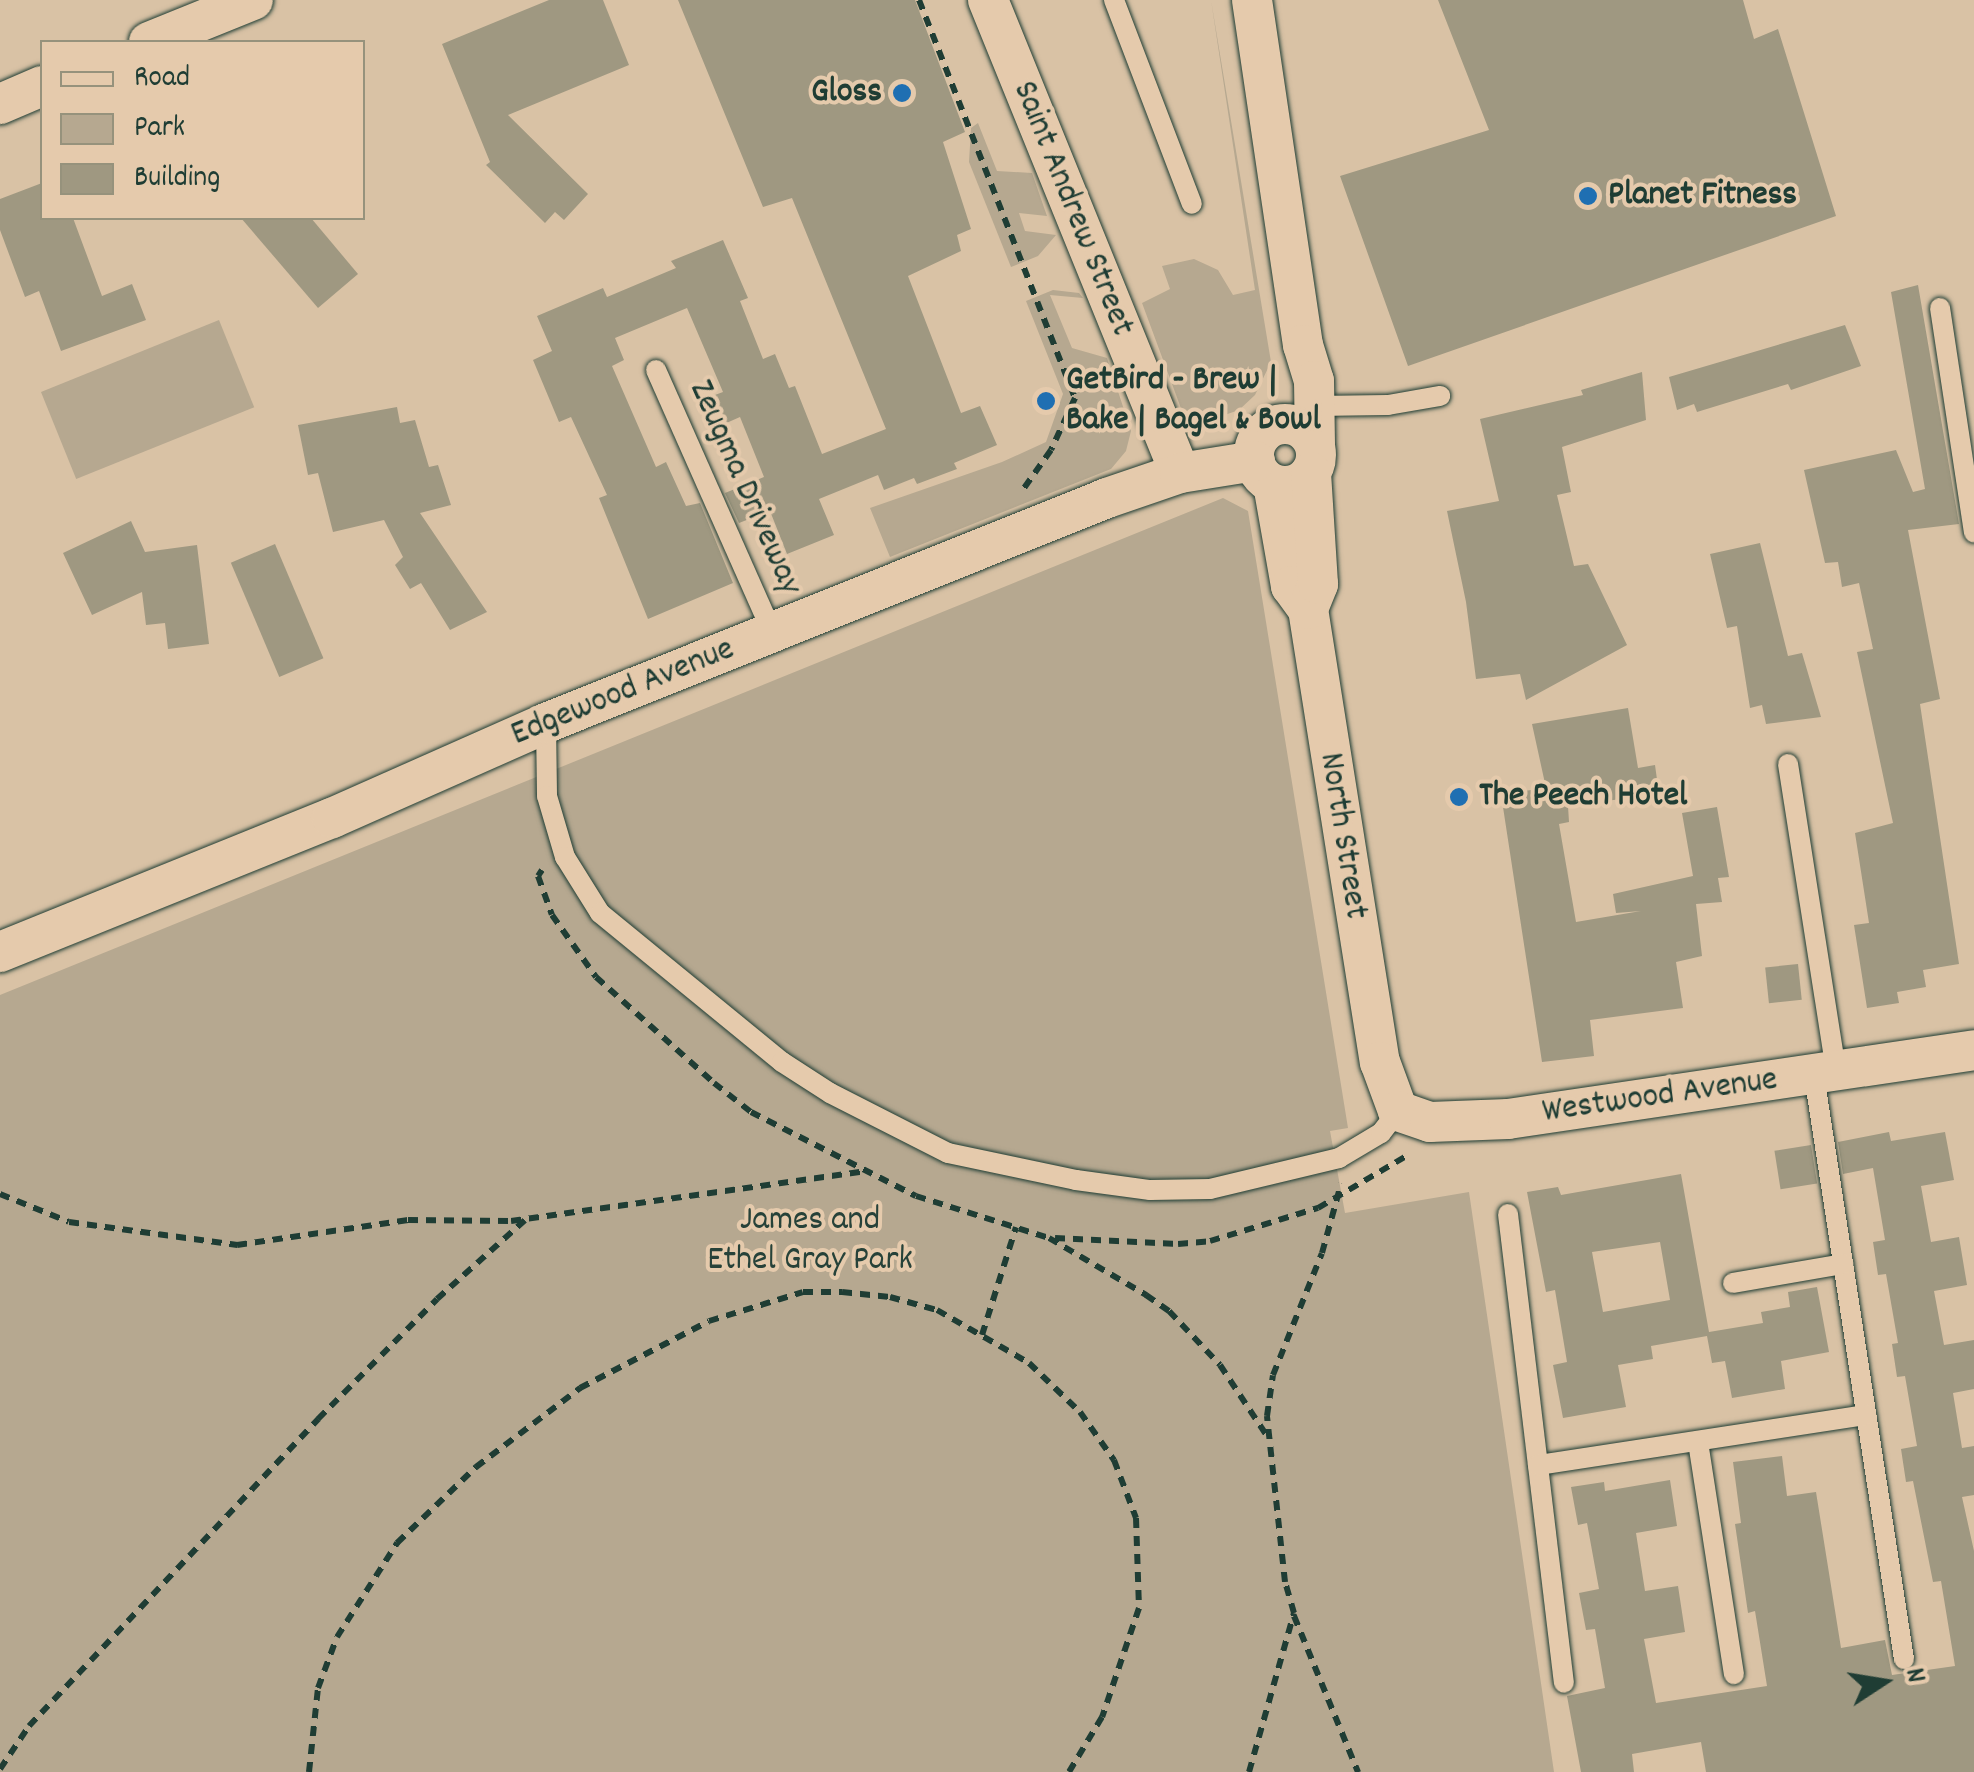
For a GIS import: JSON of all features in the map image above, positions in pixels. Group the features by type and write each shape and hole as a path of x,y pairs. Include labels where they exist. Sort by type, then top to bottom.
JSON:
{"street":[{"path":"154,40 252,0"},
{"name":"Saint Andrew Street","path":"988,0 1180,474"},
{"name":"North Street","path":"1252,0 1303,345 1318,584 1308,609"},
{"path":"0,104 40,87"},
{"path":"1264,472 1260,436 1306,437"},
{"name":"Edgewood Avenue","path":"0,952 332,818 546,723 992,544 1180,474 1264,472 1300,482 1306,437"},
{"name":"North Street","path":"1264,472 1291,586 1308,609 1380,1062 1398,1110"},
{"name":"Westwood Avenue","path":"1398,1110 1430,1122 1508,1119 1974,1050"}],"lane":[{"path":"1114,0 1192,204"},
{"path":"1940,308 1974,532"},
{"name":"Zeugma Driveway","path":"656,370 772,632"},
{"path":"1306,437 1388,405 1440,396"},
{"path":"546,723 547,796 565,857 600,913 729,1022 830,1093 948,1153 1006,1169 1150,1190 1210,1189 1339,1158 1381,1133 1398,1110"},
{"path":"1788,764 1843,1264 1904,1659"},
{"path":"1508,1214 1564,1683"},
{"path":"1734,1284 1843,1264"},
{"path":"1538,1465 1866,1415"},
{"path":"1698,1442 1734,1674"}],"path":[{"path":"919,0 1075,398 1051,450 992,544"},
{"path":"1339,1158 1338,1200 1273,1375 1267,1416 1285,1582 1294,1614 1358,1772"},
{"path":"0,1194 69,1222 237,1245 408,1220 526,1219 866,1172"},
{"path":"0,1770 29,1726 318,1419 437,1299 526,1219"},
{"path":"982,1335 1016,1227"},
{"path":"309,1772 309,1736 318,1688 337,1637 397,1542 476,1467 580,1388 709,1320 802,1292 890,1297 937,1310 1029,1363 1080,1412 1114,1460 1136,1518 1139,1608 1102,1717 1069,1772"},
{"path":"1248,1772 1294,1614"}],"green space":[{"path":"1211,0 1271,362 1255,395 1239,410 1213,419 1182,411 1142,303 1170,289 1162,266 1194,259 1218,270 1233,295 1255,290"},
{"path":"978,123 997,171 1032,173 1047,216 1019,213 1025,231 1056,235 1038,256 1011,267 969,162 971,128"},
{"path":"1053,290 1079,293 1083,298 1050,295 1072,348 1107,358 1131,431 1126,451 1111,469 890,557 870,508 1002,462 1046,442 1063,394 1026,301"},
{"path":"219,320 254,407 76,479 41,392"},
{"name":"James and Ethel Gray Park","path":"1223,498 1248,511 1348,1128 1330,1131 1345,1213 1469,1192 1554,1772 0,1772 0,995"}],"building":[{"path":"549,0 603,0 629,65 508,115 588,194 564,220 555,212 545,223 486,165 490,162 442,44"},
{"path":"678,0 915,0 965,132 943,142 971,229 957,235 961,251 908,276 961,413 980,406 997,445 954,463 957,469 917,484 914,478 884,490 878,475 819,499 834,535 787,554 770,511 739,523 725,493 764,477 740,417 715,428 704,399 723,392 687,308 615,338 624,360 612,366 656,467 666,462 686,506 700,503 733,583 648,619 599,498 607,495 571,417 559,422 533,360 552,351 537,316 603,288 607,297 676,268 671,261 723,240 748,298 740,301 763,359 775,354 789,388 795,386 822,454 886,429 792,198 763,207"},
{"name":"Planet Fitness","path":"1438,0 1743,0 1754,39 1778,29 1836,216 1408,366 1340,176 1489,130"},
{"path":"40,184 40,220 74,220 102,296 132,284 146,320 61,351 39,291 25,297 0,230 0,199"},
{"path":"243,220 313,220 358,274 318,308"},
{"path":"1918,285 1959,524 1908,530 1940,699 1920,704 1959,964 1923,970 1926,987 1897,992 1899,1003 1867,1008 1854,925 1869,923 1855,833 1893,823 1857,652 1873,649 1859,583 1842,587 1838,562 1825,563 1804,470 1896,450 1913,492 1925,489 1891,292"},
{"path":"1845,325 1861,366 1791,390 1788,384 1697,412 1694,404 1677,410 1669,377"},
{"path":"1642,372 1646,420 1562,447 1571,492 1557,495 1574,566 1588,564 1627,645 1526,700 1520,674 1476,679 1466,602 1447,511 1499,501 1480,419 1583,395 1581,390"},
{"path":"397,407 400,423 415,420 429,467 438,465 451,505 420,513 487,612 450,630 421,583 410,589 395,565 403,557 384,520 333,532 318,473 308,475 298,425"},
{"path":"131,521 145,552 197,545 209,644 168,649 165,623 146,625 142,592 92,615 63,553"},
{"path":"1760,543 1788,656 1802,653 1821,717 1766,724 1762,705 1750,708 1737,626 1727,628 1710,554"},
{"path":"275,544 323,658 279,677 231,563"},
{"path":"1628,708 1638,768 1655,765 1659,794 1568,806 1569,822 1559,824 1576,922 1641,911 1616,913 1613,894 1693,876 1682,813 1717,807 1729,877 1718,878 1722,902 1696,904 1702,956 1676,962 1683,1008 1590,1020 1594,1056 1542,1062 1501,794 1546,788 1532,724"},
{"path":"1798,964 1802,1000 1769,1003 1765,967"},
{"path":"1889,1132 1891,1141 1945,1132 1954,1180 1921,1186 1931,1242 1959,1237 1967,1285 1934,1291 1944,1345 1974,1340 1974,1389 1953,1393 1962,1448 1974,1446 1974,1495 1962,1497 1974,1551 1974,1772 1706,1772 1701,1742 1632,1754 1634,1772 1581,1772 1567,1696 1605,1688 1595,1629 1586,1630 1579,1593 1599,1589 1587,1523 1578,1525 1571,1487 1604,1482 1605,1491 1670,1480 1677,1526 1636,1533 1645,1591 1678,1586 1685,1632 1644,1639 1656,1703 1767,1686 1755,1611 1748,1613 1735,1524 1741,1523 1733,1462 1782,1456 1787,1496 1816,1492 1841,1648 1885,1640 1892,1675 1955,1666 1941,1581 1933,1582 1913,1481 1906,1482 1901,1449 1917,1446 1905,1376 1897,1377 1892,1344 1898,1343 1886,1274 1878,1275 1873,1242 1885,1240 1873,1168 1843,1174 1838,1142"},
{"path":"1811,1145 1817,1184 1781,1189 1774,1151"},
{"path":"1681,1174 1709,1332 1763,1323 1761,1312 1790,1307 1788,1292 1817,1287 1829,1352 1781,1361 1785,1389 1732,1398 1725,1361 1712,1363 1707,1336 1651,1346 1653,1359 1618,1365 1626,1407 1563,1418 1553,1365 1567,1362 1555,1290 1546,1292 1527,1192 1558,1187 1561,1195","holes":["1660,1242 1670,1300 1603,1312 1592,1252"]}],"place":[{"name":"Gloss","path":"902,93"},
{"name":"Planet Fitness","path":"1588,196"},
{"name":"GetBird - Brew | Bake | Bagel & Bowl","path":"1046,401"},
{"name":"The Peech Hotel","path":"1459,797"}]}
